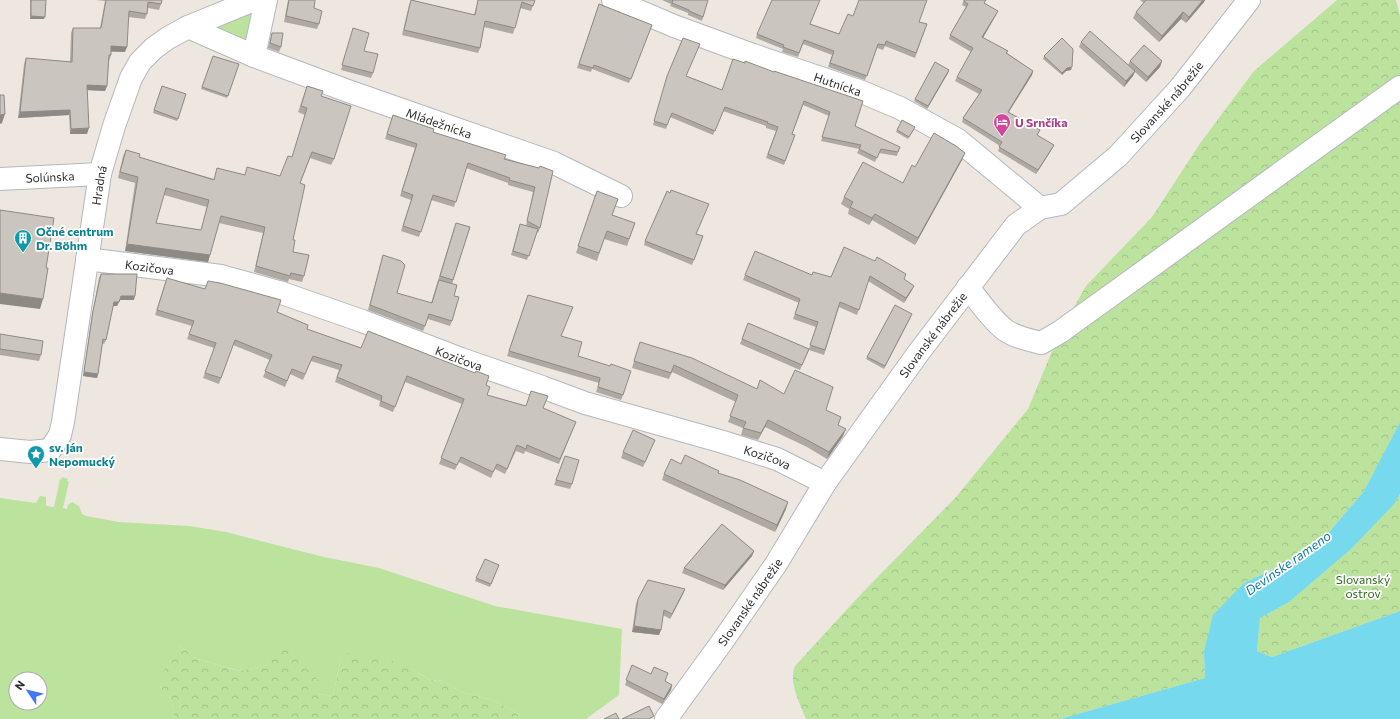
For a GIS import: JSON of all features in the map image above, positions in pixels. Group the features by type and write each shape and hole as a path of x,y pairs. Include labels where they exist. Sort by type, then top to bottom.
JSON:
{"street":[{"name":"Hradná","path":"0,449 30,452 50,450 60,435 100,174 131,78 140,62 154,48 188,27 254,0"},
{"path":"254,56 266,0"},
{"name":"Hutnícka","path":"613,0 674,26 862,92 900,108 958,140 1040,208"},
{"name":"Slovanské nábrežie","path":"666,719 776,564 825,483 914,358 1016,225 1040,208 1061,204 1118,156 1180,88 1250,0"},
{"name":"Mládežnícka","path":"188,27 254,56 348,91 554,163 621,196"},
{"path":"968,286 983,306 1005,330 1016,336 1041,343 1060,332 1400,87"},
{"name":"Solúnska","path":"0,179 100,174"},
{"name":"Kozičova","path":"87,259 221,276 279,292 362,321 461,359 542,386 584,403 723,442 777,459 825,483"}],"green space":[{"path":"1337,0 1396,0 1400,16 1400,422 1364,491 1313,551 1244,583 1204,652 1205,678 1060,719 806,719 794,686 793,673 795,666 862,593 956,497 1028,409 1060,332 1086,286 1152,217 1201,142 1254,71"},
{"path":"259,8 252,50 216,33 215,25"},
{"path":"62,477 68,479 67,481 69,482 63,508 67,509 68,505 72,502 79,506 82,514 86,516 119,522 189,526 226,532 324,557 379,568 495,606 622,629 619,695 586,719 514,719 520,715 493,700 461,692 444,681 430,680 412,669 340,662 333,696 318,694 268,665 240,671 198,659 178,645 169,680 160,687 172,702 174,719 0,719 0,498 36,503 40,496 46,497 46,506 54,507 60,479 61,480"},
{"name":"Slovanský ostrov","path":"1400,494 1400,611 1272,657 1257,651 1260,618 1289,602 1395,503"},
{"path":"178,645 198,659 239,671 268,665 269,650 286,649 320,682 318,694 333,696 340,662 346,653 378,656 412,669 430,680 444,681 461,692 493,700 520,715 514,719 174,719 172,702 160,687 169,679 161,662"}],"water":[{"name":"Devínske rameno","path":"1400,422 1400,494 1395,503 1352,548 1289,602 1260,618 1257,651 1272,657 1400,611 1400,719 1060,719 1205,678 1204,652 1213,615 1244,583 1313,551 1364,491"}],"building":[{"path":"31,0 46,0 45,17 31,16"},
{"path":"106,0 162,0 161,4 148,2 147,14 129,11 127,47 111,46 107,86 87,85 89,128 71,129 70,110 20,112 26,58 72,62 73,28 101,28"},
{"path":"289,0 315,0 314,8 322,11 319,24 286,16"},
{"path":"411,0 475,15 478,0 535,0 533,6 522,2 515,28 485,21 480,48 404,30"},
{"path":"673,0 708,0 703,17 672,3"},
{"path":"772,0 820,0 810,24 839,34 848,14 853,16 859,0 927,0 919,22 927,24 916,53 886,41 885,45 878,44 867,76 830,63 834,51 804,40 799,53 757,34"},
{"path":"964,0 986,0 984,3 998,11 982,37 1008,51 1006,53 1033,71 1008,112 1040,130 1037,135 1054,145 1038,170 999,147 1002,142 963,118 982,90 957,77 973,48 950,35 968,4"},
{"path":"1146,0 1203,0 1189,17 1183,12 1162,36 1136,12"},
{"path":"599,4 652,25 631,79 594,65 593,68 579,64"},
{"path":"353,28 369,33 364,51 378,54 373,73 342,65"},
{"path":"1090,31 1135,71 1126,81 1081,42"},
{"path":"272,33 283,33 281,47 270,43"},
{"path":"683,38 700,44 686,76 722,90 733,59 745,63 745,61 863,101 855,126 900,147 898,152 881,149 877,158 859,149 861,145 822,137 830,112 804,101 792,134 795,135 785,161 768,154 778,127 725,107 715,131 672,113 667,125 654,121 667,76"},
{"path":"1062,38 1073,49 1072,67 1067,68 1062,73 1044,56"},
{"path":"1144,45 1162,61 1148,77 1130,61"},
{"path":"213,56 239,64 228,96 202,87"},
{"path":"935,62 949,70 928,106 915,99"},
{"path":"162,86 186,94 178,119 154,110"},
{"path":"307,86 323,91 321,96 351,106 334,159 312,152 300,183 305,185 293,240 295,240 293,252 309,255 304,276 291,273 290,276 256,266 265,227 221,216 210,255 127,244 138,177 120,172 126,150 140,154 139,157 214,180 217,168 245,175 247,167 280,176 288,156 292,157 307,108 301,106","holes":["166,188 209,200 201,230 156,223"]},
{"path":"0,95 4,95 5,114 0,115"},
{"path":"393,115 434,129 433,132 506,155 504,159 539,168 540,166 553,171 540,228 527,221 535,187 509,180 510,178 468,163 456,202 433,195 421,232 403,226 413,195 402,191 417,144 387,134"},
{"path":"902,120 915,127 909,137 897,130"},
{"path":"934,133 965,153 918,238 875,214 872,218 850,207 853,202 844,197 863,162 903,183 912,165 915,167"},
{"path":"671,190 709,204 696,234 703,236 694,260 645,241 667,191 670,193"},
{"path":"597,191 618,199 612,215 635,223 629,239 607,231 599,253 578,246"},
{"name":"Očné centrum Dr. Böhm","path":"0,210 54,218 43,299 0,293"},
{"path":"456,223 470,227 453,280 440,276"},
{"path":"520,224 538,229 529,256 513,251"},
{"path":"844,247 875,261 877,257 906,274 904,279 914,286 906,298 870,276 859,310 840,302 825,350 810,345 818,322 795,314 800,299 745,275 755,251 812,275 813,272 831,277"},
{"path":"383,255 401,261 405,265 397,293 432,303 439,280 457,285 454,296 459,297 452,321 429,314 425,326 370,305"},
{"path":"101,274 137,274 135,296 121,296 119,302 114,302 106,340 103,339 98,374 84,372 93,311"},
{"path":"167,278 205,289 208,281 220,283 281,300 277,312 308,325 307,329 361,348 368,331 475,373 476,371 489,376 486,385 490,387 487,395 526,406 531,391 548,396 543,408 576,422 560,459 527,445 526,449 517,445 507,469 497,464 493,472 461,457 457,465 441,458 464,399 407,376 395,407 381,401 382,396 337,377 342,365 313,356 305,374 292,369 287,381 265,371 272,355 235,340 221,378 205,373 216,343 189,334 194,321 157,310"},
{"path":"528,295 573,307 561,336 582,342 578,356 610,366 611,364 631,371 623,395 598,387 600,378 509,351"},
{"path":"895,305 912,314 885,366 867,357"},
{"path":"748,323 809,349 802,365 742,339"},
{"path":"0,334 43,341 41,355 0,349"},
{"path":"640,342 692,358 757,389 760,380 784,394 795,370 833,387 826,410 841,417 838,425 846,429 829,452 768,420 761,433 743,428 746,422 730,416 738,395 674,365 671,373 634,361"},
{"path":"633,430 655,440 645,462 623,452"},
{"path":"685,455 719,471 718,473 740,480 788,502 777,525 664,474 671,459 681,464"},
{"path":"565,456 579,460 572,484 556,480"},
{"path":"722,524 754,551 725,585 684,568"},
{"path":"485,559 499,565 491,584 476,578"},
{"path":"648,580 685,589 672,614 664,610 661,630 634,626 638,599"},
{"path":"632,665 651,674 654,667 668,673 665,681 672,685 664,699 626,680"},
{"path":"649,706 654,716 649,719 622,719"},
{"path":"616,713 619,719 604,719"}],"place":[{"name":"U Srnčíka","path":"1002,137"},
{"name":"Očné centrum Dr. Böhm","path":"23,253"},
{"name":"sv. Ján Nepomucký","path":"36,469"}]}
